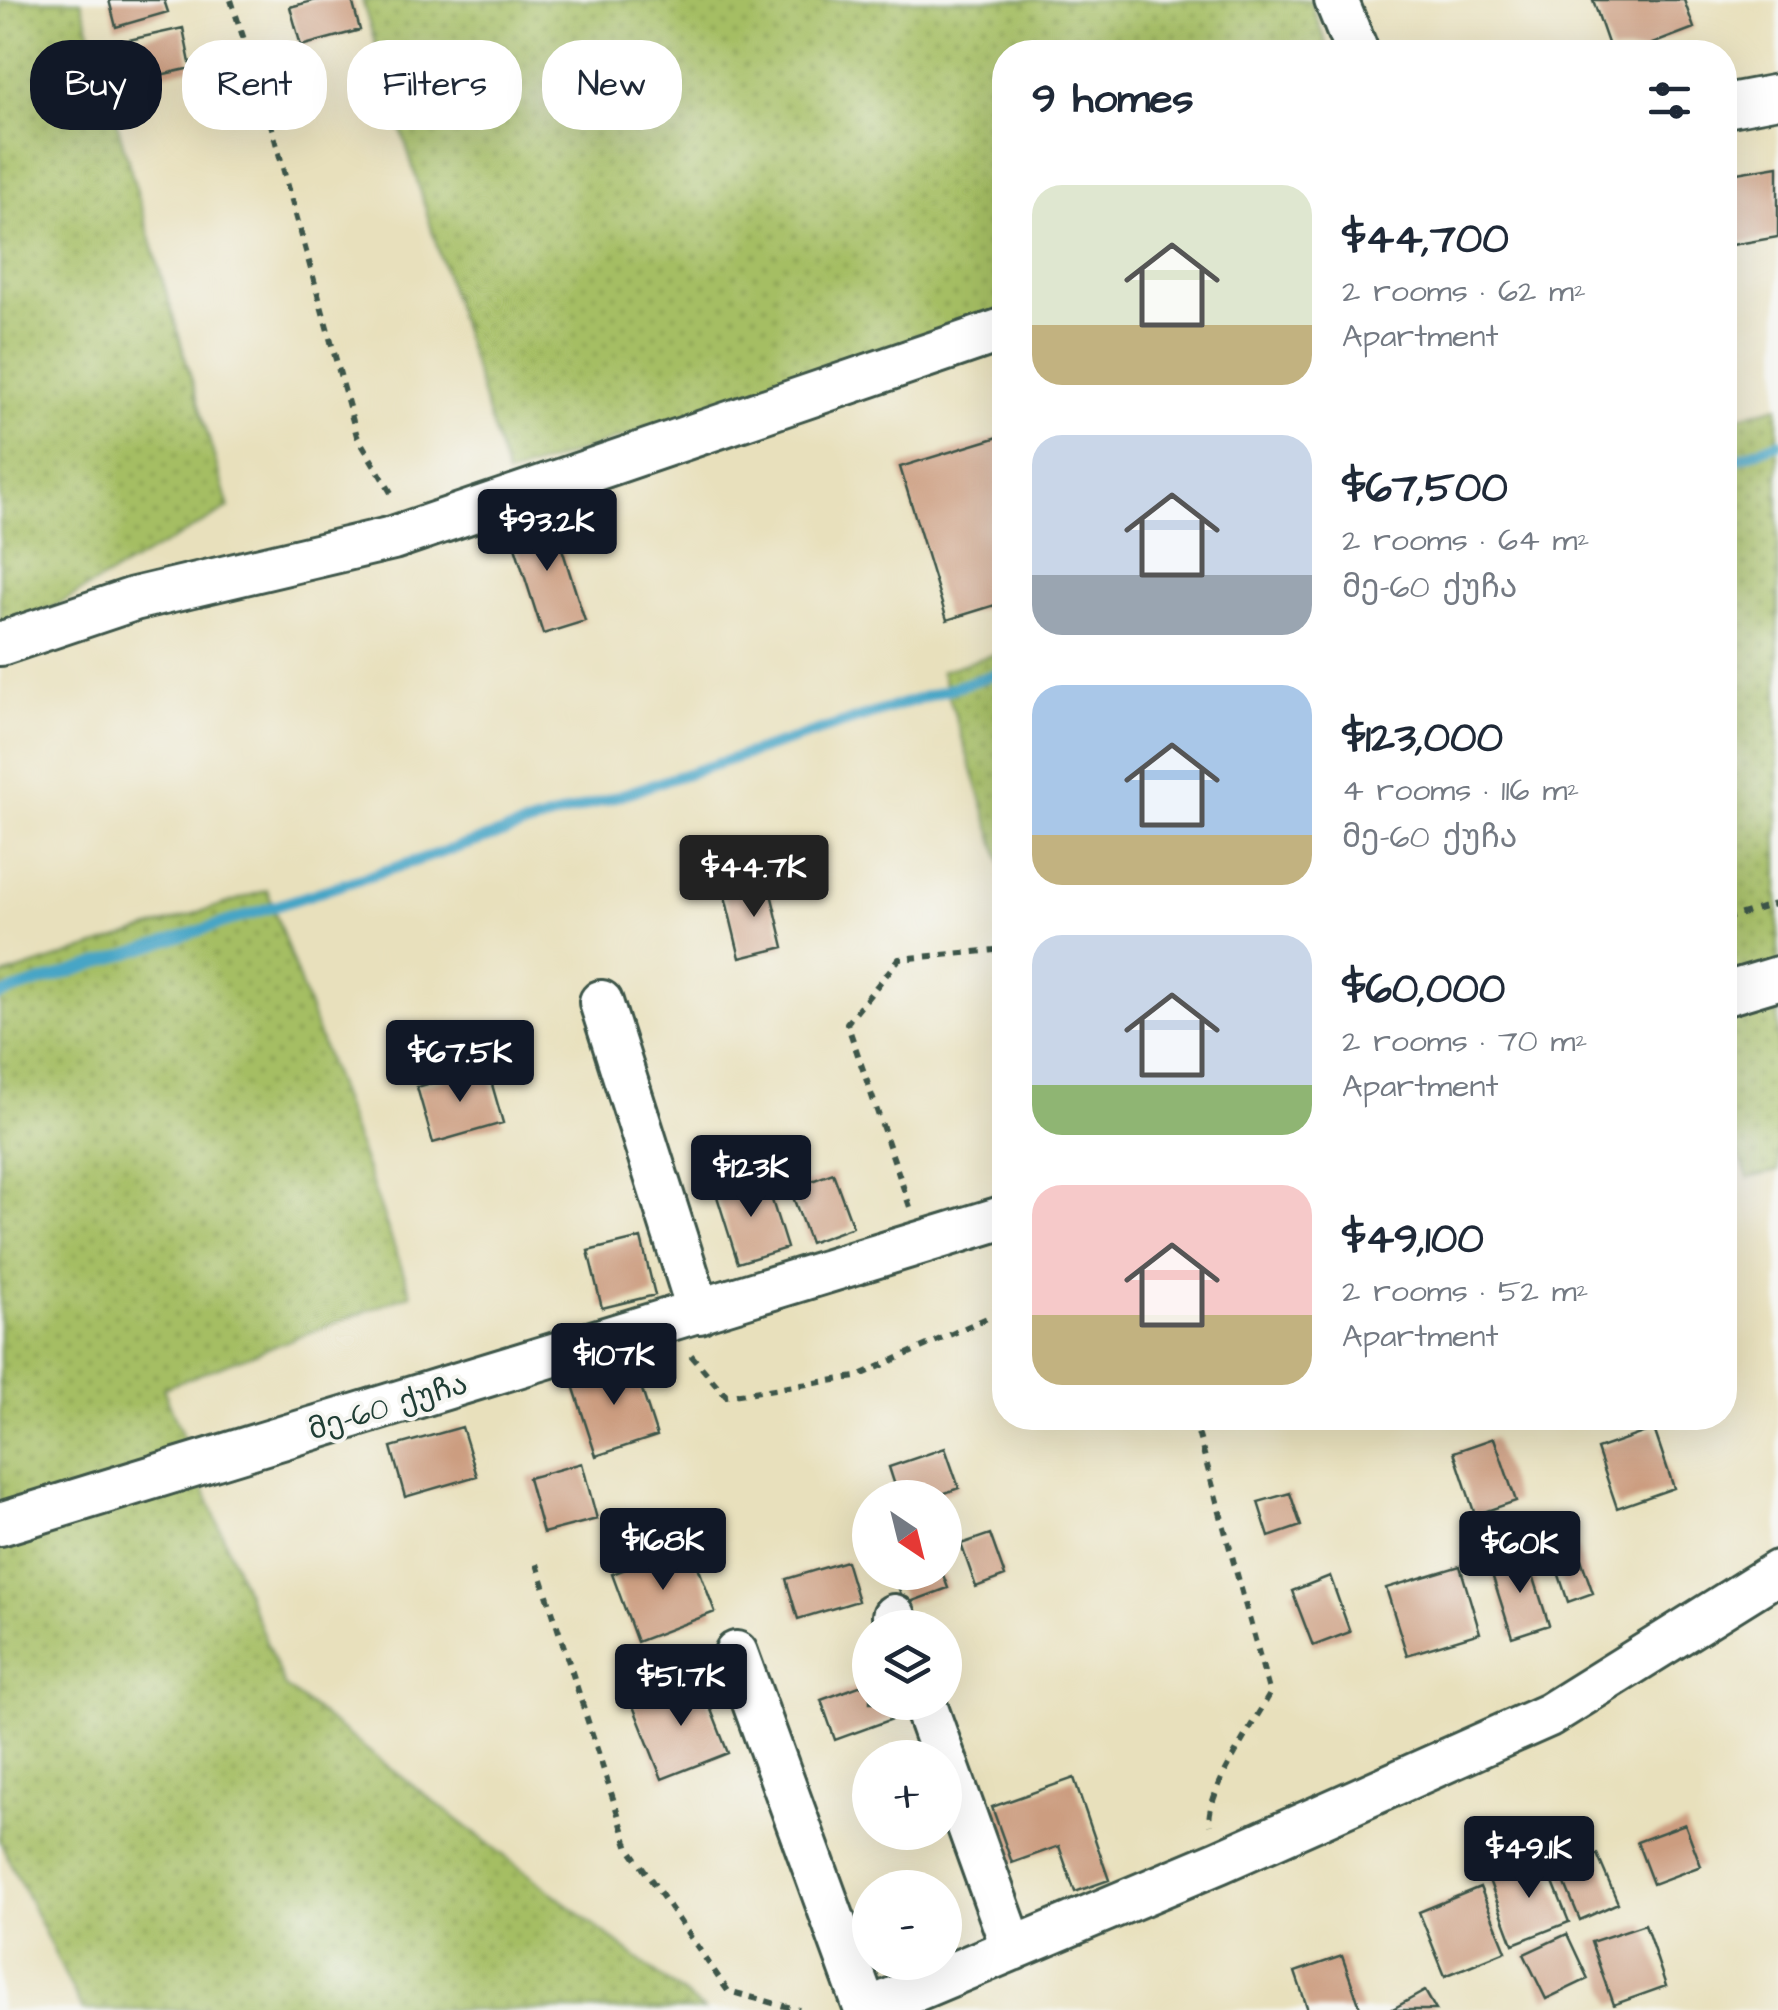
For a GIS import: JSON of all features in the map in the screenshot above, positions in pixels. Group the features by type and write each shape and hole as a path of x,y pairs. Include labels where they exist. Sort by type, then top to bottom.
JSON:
{"street":[{"path":"1336,0 1351,40"},
{"path":"1737,104 1778,96"},
{"path":"0,644 134,599 414,531 992,333"},
{"path":"1737,990 1778,978"},
{"path":"601,1002 682,1318"},
{"name":"მე-60 ქუჩა","path":"0,1524 992,1222"},
{"path":"736,1653 866,2010 1218,1862 1548,1715 1778,1572"},
{"path":"962,1806 1013,1949"}],"path":[{"path":"231,0 267,110 357,436 414,531"},
{"path":"1737,916 1778,902"},
{"path":"923,1243 847,1023 900,959 992,951"},
{"path":"682,1318 726,1396 856,1378 992,1316"},
{"path":"1197,1430 1270,1694 1207,1814 1218,1862"},
{"path":"537,1564 629,1848 728,1992 799,2010"}],"green space":[{"path":"0,0 81,0 93,40 30,40 30,130 119,130 229,508 14,629 0,632"},
{"path":"362,0 1310,0 1325,40 992,40 992,313 507,476 402,130 522,130 522,40 374,40"},
{"path":"1778,406 1778,1171 1748,1178 1737,1150 1737,417"},
{"path":"992,655 992,834 941,671"},
{"path":"267,890 411,1294 163,1388 284,1686 704,2010 82,2010 0,1841 0,977"}],"building":[{"path":"109,0 164,0 168,12 116,27"},
{"path":"316,0 352,0 360,30 323,40 299,40 290,7"},
{"path":"1593,0 1684,0 1694,28 1662,40 1607,40"},
{"path":"183,28 182,70 162,75 162,40 129,40"},
{"path":"1778,166 1778,237 1737,244 1737,173"},
{"path":"992,439 992,606 947,620 900,467"},
{"path":"551,514 585,621 543,634 509,528"},
{"path":"768,881 784,947 740,958 724,892"},
{"path":"487,1067 503,1123 433,1143 417,1087"},
{"path":"833,1173 853,1227 810,1243 790,1189"},
{"path":"765,1178 787,1248 738,1263 716,1193"},
{"path":"641,1238 655,1295 602,1308 588,1251"},
{"path":"632,1359 657,1436 596,1456 571,1379"},
{"path":"462,1427 477,1476 405,1497 391,1447"},
{"path":"1654,1430 1674,1488 1617,1508 1597,1449"},
{"path":"1494,1438 1516,1501 1475,1515 1454,1452"},
{"path":"945,1448 956,1480 893,1480 889,1467"},
{"path":"582,1463 597,1519 543,1533 528,1478"},
{"path":"1290,1493 1301,1526 1269,1537 1258,1502"},
{"path":"990,1534 1005,1576 976,1587 962,1544"},
{"path":"690,1545 715,1612 637,1642 612,1574"},
{"path":"1577,1548 1593,1593 1568,1602 1553,1557"},
{"path":"1527,1556 1549,1625 1512,1637 1490,1568"},
{"path":"846,1561 858,1601 798,1619 786,1579"},
{"path":"1460,1566 1480,1633 1407,1655 1386,1588"},
{"path":"1330,1576 1350,1632 1313,1646 1292,1591"},
{"path":"899,1590 943,1590 905,1604"},
{"path":"699,1679 728,1753 662,1779 633,1706"},
{"path":"852,1689 852,1720 890,1720 835,1740 821,1700"},
{"path":"1074,1778 1109,1880 1075,1892 1059,1846 1012,1863 992,1807"},
{"path":"1685,1824 1701,1866 1653,1884 1637,1842"},
{"path":"1597,1854 1618,1903 1580,1920 1559,1869"},
{"path":"1544,1859 1569,1922 1513,1944 1489,1880"},
{"path":"1480,1887 1506,1951 1445,1976 1419,1912"},
{"path":"1645,1924 1666,1986 1613,2005 1591,1942"},
{"path":"1567,1934 1588,1979 1546,1999 1524,1954"},
{"path":"1342,1956 1361,2010 1308,2010 1295,1972"},
{"path":"1425,1991 1436,2010 1391,2010"}],"waterway":[{"path":"1737,458 1778,443"},
{"path":"0,995 992,675"}]}
